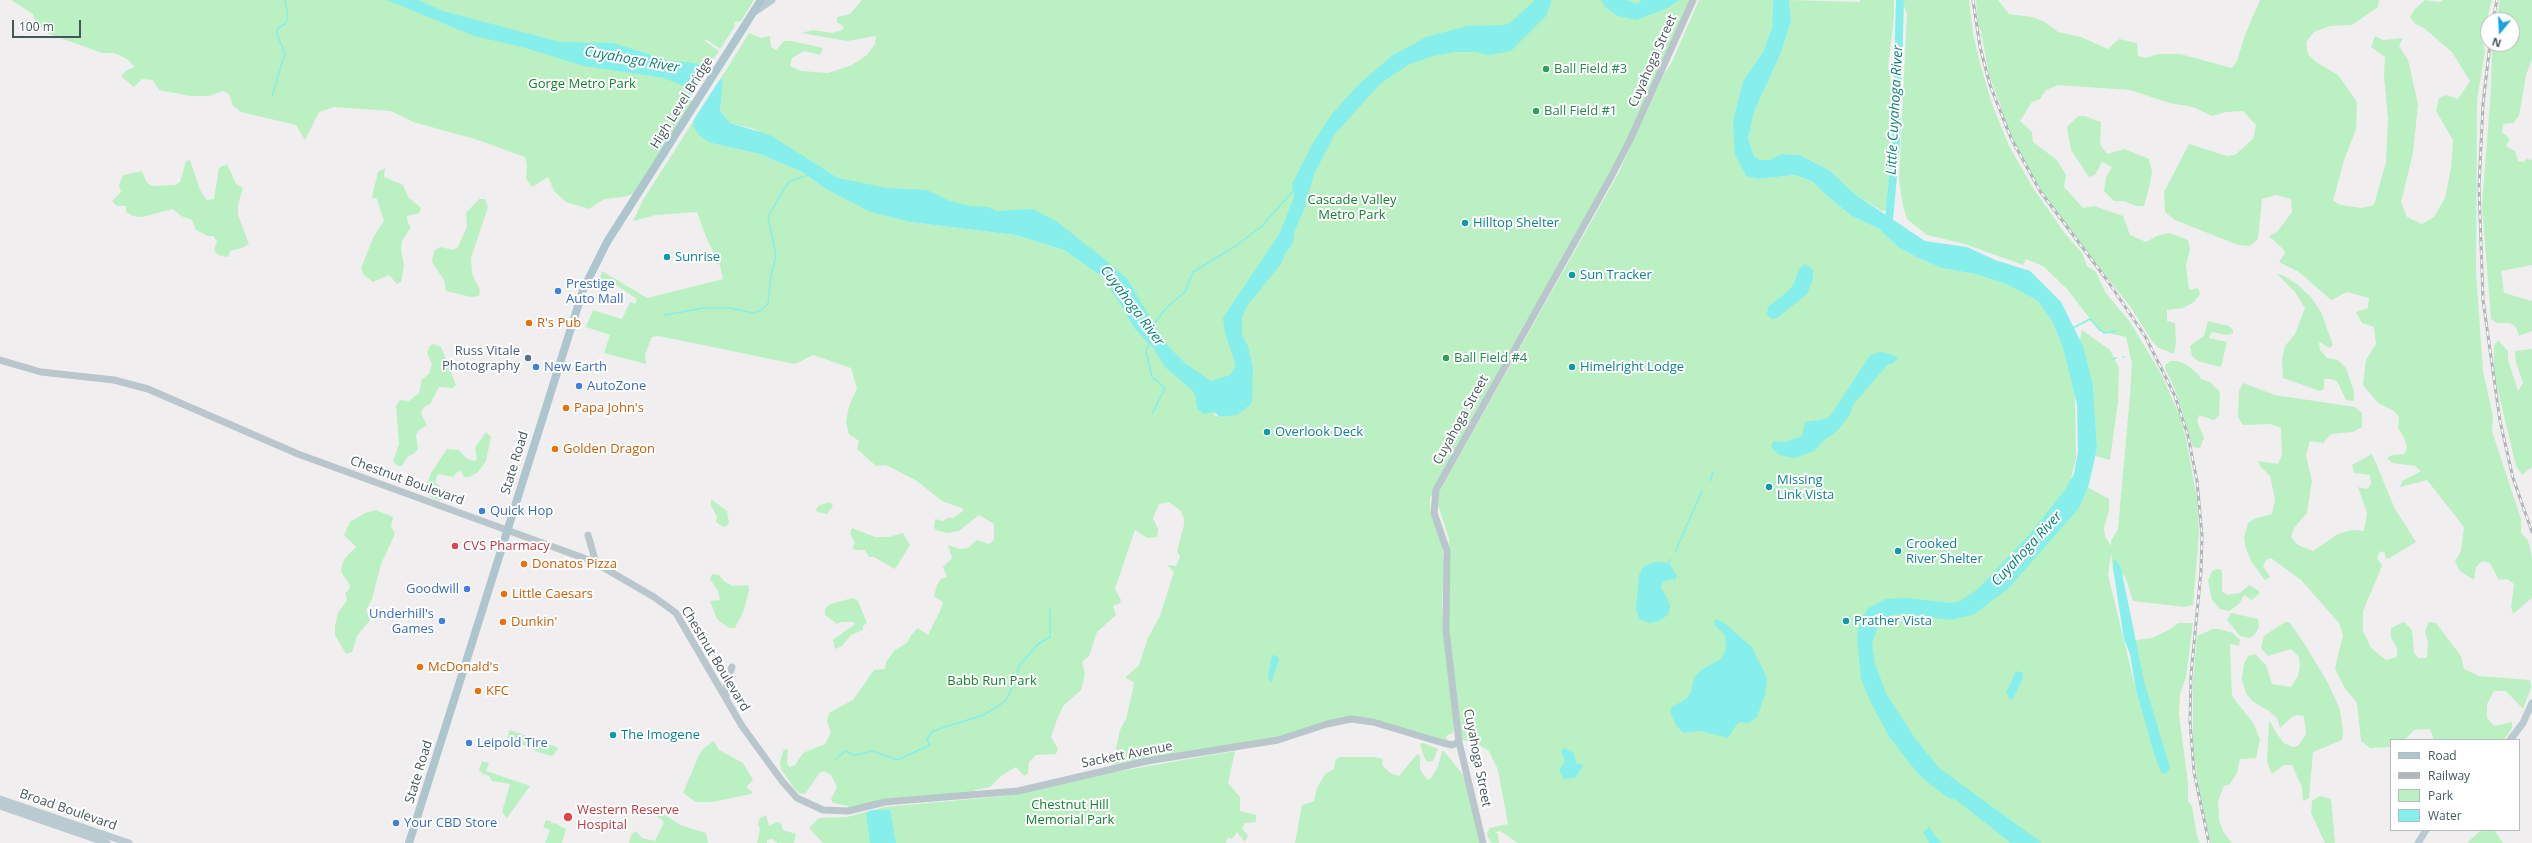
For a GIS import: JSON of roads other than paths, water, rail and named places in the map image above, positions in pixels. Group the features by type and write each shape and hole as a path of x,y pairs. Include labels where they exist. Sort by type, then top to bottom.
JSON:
{"main road":[{"name":"High Level Bridge","path":"639,192 761,0"},
{"path":"753,13 772,0"},
{"name":"State Road","path":"409,843 506,530 583,290 607,242 639,192"},
{"path":"2511,739 2523,723 2532,703"},
{"name":"Broad Boulevard","path":"0,799 129,843"},
{"name":"Broad Boulevard","path":"0,806 107,843"},
{"path":"2418,843 2425,831"}],"street":[{"name":"Cuyahoga Street","path":"1483,843 1459,742 1446,630 1447,551 1434,513 1436,490 1624,152 1694,0"},
{"name":"Chestnut Boulevard","path":"0,360 41,372 114,380 148,389 298,454 506,530 581,555 654,597 676,613 753,742 797,798"},
{"path":"588,535 596,564"},
{"path":"726,697 727,681 732,667"},
{"name":"Sackett Avenue","path":"797,798 816,808 840,811 888,802 1002,793 1147,761 1272,741 1327,724 1351,719 1373,722 1452,745 1459,742"}],"water":[{"name":"Cuyahoga River","path":"387,0 418,0 443,11 560,42 613,43 667,60 709,65 719,74 723,82 720,111 730,123 770,135 838,178 887,188 927,190 950,201 970,206 988,207 996,211 1033,209 1056,221 1107,261 1128,280 1166,344 1186,364 1211,381 1230,375 1236,366 1225,333 1223,318 1280,233 1294,197 1292,184 1312,145 1331,115 1357,86 1393,55 1426,37 1467,26 1504,25 1510,23 1535,0 1552,0 1546,16 1511,51 1490,55 1475,52 1455,52 1433,56 1408,65 1380,84 1335,134 1314,174 1306,204 1294,233 1293,243 1285,254 1281,264 1247,306 1242,317 1242,336 1248,346 1253,368 1252,403 1237,415 1220,417 1214,412 1203,414 1197,408 1195,395 1192,390 1166,368 1154,349 1135,329 1104,278 1064,250 1015,235 910,222 870,212 824,188 804,173 760,154 711,143 699,135 693,126 695,106 686,87 664,78 584,66 522,47 474,36"},
{"path":"1601,0 1627,0 1638,4 1641,0 1679,0 1668,8 1636,20 1618,16 1606,8"},
{"name":"Cuyahoga River","path":"1773,0 1789,0 1791,21 1781,53 1754,112 1748,139 1754,156 1760,160 1770,160 1781,154 1800,155 1829,170 1856,195 1925,241 1967,247 1995,260 2030,271 2061,302 2083,346 2093,385 2097,448 2089,484 2079,508 2009,588 1973,615 1950,620 1907,614 1891,615 1878,626 1872,644 1875,664 1887,695 1914,737 1939,768 2042,843 2011,843 1956,800 1947,797 1920,776 1890,738 1871,703 1861,679 1857,637 1860,621 1868,608 1886,599 1907,598 1952,603 1960,601 1978,589 2029,535 2065,490 2074,474 2078,452 2077,404 2063,348 2052,321 2038,301 2006,284 1975,274 1941,268 1916,257 1898,247 1879,229 1852,216 1827,196 1812,181 1795,175 1758,179 1746,176 1735,155 1733,120 1743,81 1763,52 1772,28"},
{"path":"1805,264 1813,270 1813,280 1807,294 1777,318 1771,319 1767,314 1768,307 1787,292 1794,284 1799,269"},
{"path":"1883,352 1898,357 1894,363 1887,365 1853,405 1850,415 1837,431 1823,441 1814,451 1795,458 1779,455 1771,447 1773,441 1786,442 1802,436 1805,422 1825,419 1831,415 1869,357 1875,353"},
{"path":"2114,558 2121,568 2144,681 2170,768 2166,774 2161,773 2136,690 2130,654 2124,639 2113,568"},
{"path":"1655,562 1669,563 1677,576 1675,580 1671,579 1662,583 1661,588 1670,604 1669,614 1659,621 1649,623 1639,619 1636,609 1639,575 1643,567"},
{"path":"1715,619 1723,622 1752,647 1767,678 1765,695 1757,717 1749,723 1740,722 1737,724 1728,738 1700,731 1683,733 1676,725 1670,712 1672,707 1686,699 1691,692 1694,678 1701,670 1721,659 1726,649 1725,636 1715,625"},
{"path":"1272,655 1277,656 1279,660 1271,683 1268,677"},
{"path":"2016,671 2023,673 2022,680 2011,700 2006,693"},
{"path":"1564,748 1574,753 1576,763 1584,765 1575,778 1564,779 1559,770 1565,762 1561,750"},
{"path":"871,810 890,810 896,843 870,843 866,813"},
{"path":"1929,827 1942,843 1929,843 1923,832"}],"waterway":[{"path":"272,96 285,54 277,34 278,28 285,24 288,17 285,0"},
{"name":"Little Cuyahoga River","path":"1889,220 1896,143 1900,0"},
{"path":"664,315 704,308 730,308 753,313 760,311 768,304 771,276 776,256 768,217 790,181 809,175"},
{"name":"Cuyahoga River","path":"1153,325 1167,307 1185,292 1193,272 1237,245 1261,227 1294,190"},
{"path":"2073,328 2090,319 2104,333 2116,331"},
{"name":"Cuyahoga River","path":"1149,344 1146,351 1152,377 1165,388 1152,414"},
{"path":"1710,481 1713,472"},
{"path":"1675,552 1702,491"},
{"path":"1669,563 1670,559"},
{"path":"836,759 845,751 855,755 872,751 897,760 930,745 927,739 933,731 983,715 1000,705 1006,700 1016,680 1018,667 1038,644 1050,637 1050,609"}],"railway":[{"path":"1973,0 1980,47 1990,85 2011,138 2040,191 2107,280 2145,336 2175,396 2188,436 2197,481 2202,536 2201,571 2191,675 2190,721 2194,772 2209,843"},
{"path":"2495,12 2497,0"},
{"path":"2489,52 2483,104 2479,187 2483,300 2500,421 2513,478 2532,532"}],"place":[{"name":"Ball Field #3","path":"1546,69"},
{"name":"Ball Field #1","path":"1536,111"},
{"name":"Hilltop Shelter","path":"1465,223"},
{"name":"Sunrise","path":"667,257"},
{"name":"Sun Tracker","path":"1572,275"},
{"name":"Prestige Auto Mall","path":"558,291"},
{"name":"R's Pub","path":"529,323"},
{"name":"Russ Vitale Photography","path":"528,358"},
{"name":"Ball Field #4","path":"1446,358"},
{"name":"New Earth","path":"536,367"},
{"name":"Himelright Lodge","path":"1572,367"},
{"name":"AutoZone","path":"579,386"},
{"name":"Papa John's","path":"566,408"},
{"name":"Overlook Deck","path":"1267,432"},
{"name":"Golden Dragon","path":"555,449"},
{"name":"Missing Link Vista","path":"1769,487"},
{"name":"Quick Hop","path":"482,511"},
{"name":"CVS Pharmacy","path":"455,546"},
{"name":"Crooked River Shelter","path":"1898,551"},
{"name":"Donatos Pizza","path":"524,564"},
{"name":"Goodwill","path":"467,589"},
{"name":"Little Caesars","path":"504,594"},
{"name":"Underhill's Games","path":"442,621"},
{"name":"Prather Vista","path":"1846,621"},
{"name":"Dunkin'","path":"503,622"},
{"name":"McDonald's","path":"420,667"},
{"name":"KFC","path":"478,691"},
{"name":"The Imogene","path":"613,735"},
{"name":"Leipold Tire","path":"469,743"},
{"name":"Western Reserve Hospital","path":"568,817"},
{"name":"Your CBD Store","path":"396,823"}],"park label":[{"name":"Gorge Metro Park","path":"582,84"},
{"name":"Cascade Valley Metro Park","path":"1352,208"},
{"name":"Babb Run Park","path":"992,681"},
{"name":"Chestnut Hill Memorial Park","path":"1070,812"}]}
